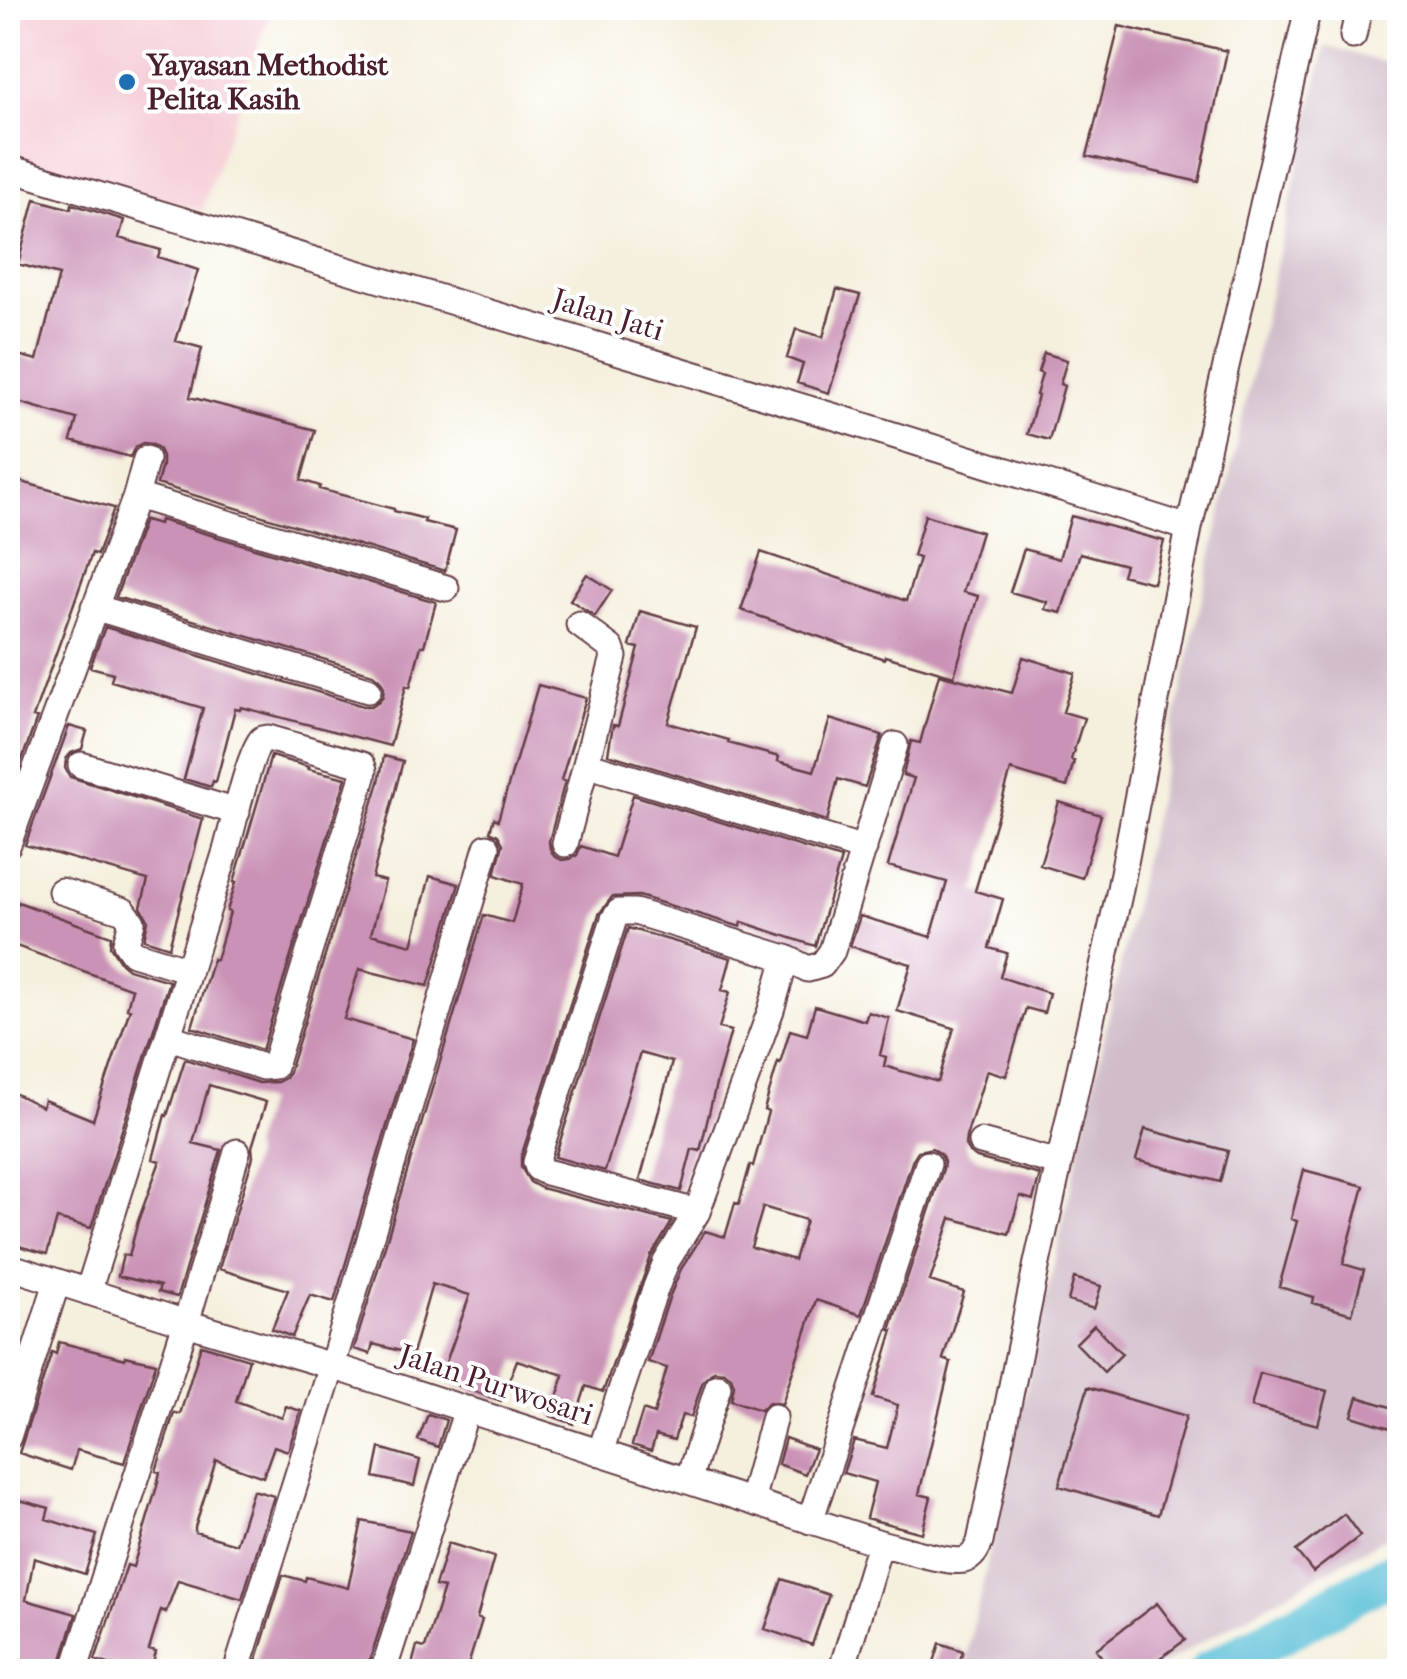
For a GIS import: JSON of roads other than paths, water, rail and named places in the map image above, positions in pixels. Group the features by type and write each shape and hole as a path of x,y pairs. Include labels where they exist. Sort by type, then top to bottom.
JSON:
{"street":[{"path":"981,1142 1058,1163 1119,894 1188,528 1308,8"},
{"path":"1353,36 1358,8"},
{"name":"Jalan Jati","path":"8,168 839,418 1188,528"},
{"path":"8,844 136,496 146,459"},
{"path":"136,496 446,588"},
{"path":"94,608 368,690"},
{"path":"565,844 614,658 611,648 579,624"},
{"path":"88,1292 254,749 268,738 364,768 274,1066 263,1067 169,1037"},
{"path":"696,1212 546,1172 536,1162 614,919 619,912 635,912 786,958 808,969 822,965 832,951 895,745"},
{"path":"586,764 864,848"},
{"path":"81,765 237,812"},
{"path":"236,1672 487,847"},
{"path":"61,891 124,911 132,922 126,943 129,948 189,970"},
{"path":"600,1452 666,1262 696,1212 771,1010 786,958"},
{"path":"74,1672 237,1152"},
{"name":"Jalan Purwosari","path":"8,1266 880,1543 949,1560 966,1560 980,1542 1058,1163"},
{"path":"810,1521 928,1164"},
{"path":"8,1437 56,1282"},
{"path":"688,1481 718,1387"},
{"path":"383,1672 467,1409"},
{"path":"751,1501 774,1417"},
{"path":"840,1672 880,1543"}],"waterway":[{"path":"1209,1672 1400,1569"}],"place":[{"name":"Yayasan Methodist Pelita Kasih","path":"127,82"}]}
